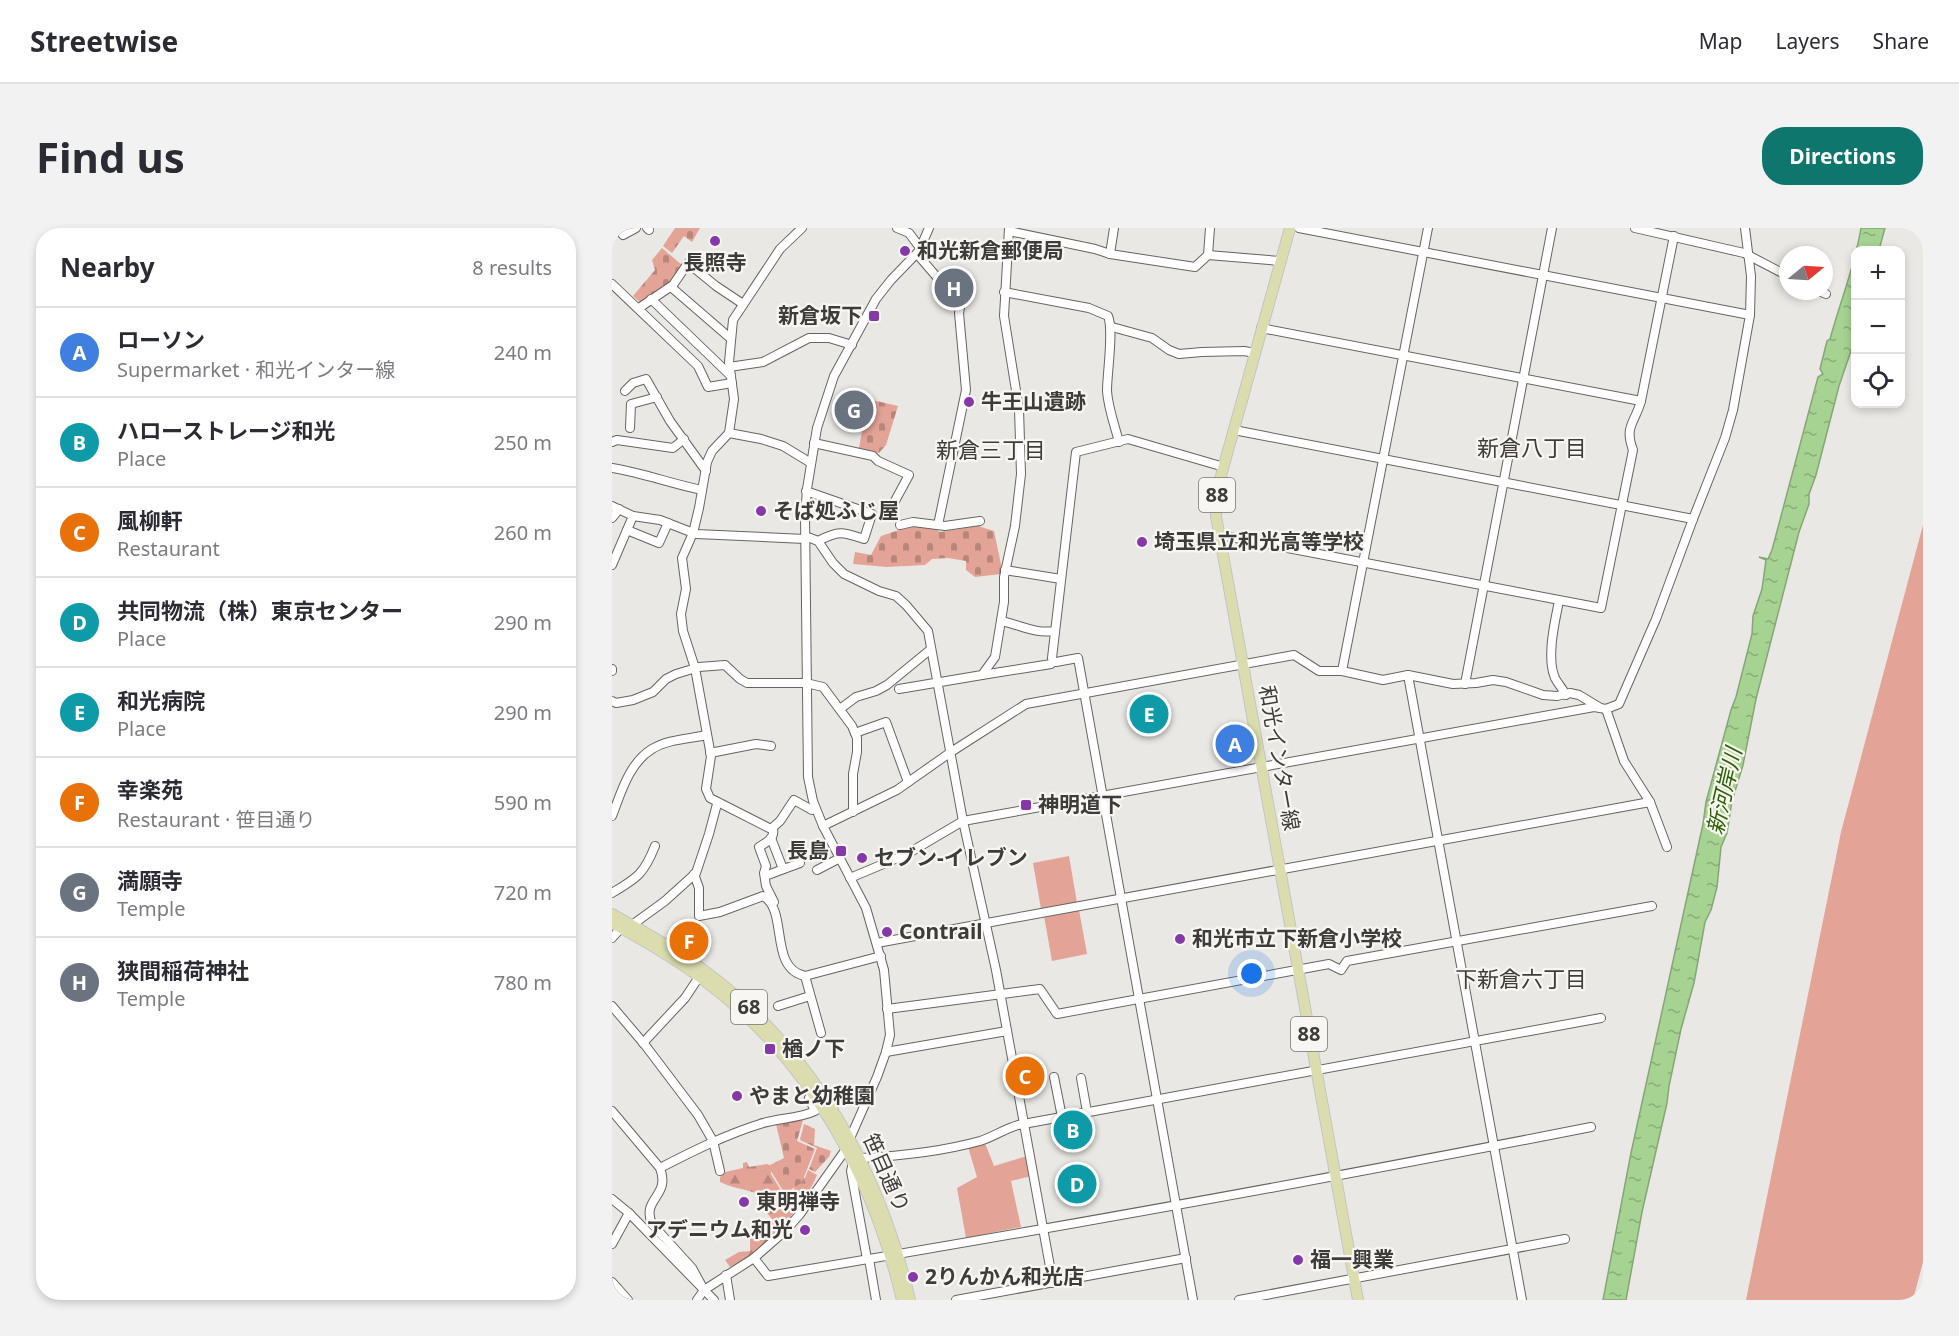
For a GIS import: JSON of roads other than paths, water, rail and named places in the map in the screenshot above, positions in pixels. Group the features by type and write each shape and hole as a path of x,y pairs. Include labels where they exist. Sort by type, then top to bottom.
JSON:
{"main road":[{"name":"和光インター線","path":"1290,228 1216,502 1219,537 1358,1300"},
{"name":"笹目通り","path":"612,914 622,925 699,977 742,1012 790,1062 848,1142"},
{"name":"笹目通り","path":"622,925 694,963 753,1011 804,1067 833,1108 848,1142 880,1201 894,1255 902,1300"},
{"name":"笹目通り","path":"894,1255 910,1300"}],"street":[{"path":"617,228 623,235 636,228"},
{"path":"783,869 772,833 717,804 710,798 706,789 710,753 695,668 683,631 681,614 686,589 682,558 693,533 712,450 729,433 734,399 730,338 733,320 780,249 802,228"},
{"path":"897,228 909,233 942,283 963,284 964,287 959,313 966,390 938,525"},
{"path":"696,1300 704,1290 754,1258 786,1230 800,1214 848,1142 886,1052 890,1035 886,981 866,908 815,809 808,777 806,491 814,443 829,387 882,290 919,251 929,228"},
{"path":"1110,254 1114,228"},
{"path":"982,675 995,657 1004,602 1005,570 1015,526 1021,468 1019,409 1005,330 1004,292 1009,230 1110,254 1195,267 1208,255 1210,228"},
{"path":"1299,228 1750,315"},
{"path":"1342,671 1428,228"},
{"path":"1464,684 1552,228"},
{"path":"1635,228 1750,255 1779,271"},
{"path":"850,878 907,854 963,821 1619,704 1656,619 1725,438 1733,410 1750,315 1750,255 1745,228"},
{"path":"1219,537 1225,536 1601,608 1633,450 1628,437 1630,426 1641,401 1674,236"},
{"path":"1208,255 1280,261"},
{"path":"639,308 671,287 688,263 743,304"},
{"path":"671,287 730,338"},
{"path":"614,289 639,308 698,366 708,387 809,338 829,338 852,345"},
{"path":"1004,292 1100,312 1108,316 1112,327 1109,338 1107,393 1119,442"},
{"path":"651,298 731,376"},
{"path":"1112,327 1152,338 1173,353 1244,351 1255,353"},
{"path":"1262,328 1641,401"},
{"path":"625,391 633,383 645,379 706,471"},
{"path":"630,428 631,404 657,397"},
{"path":"1234,430 1693,519"},
{"path":"729,433 761,439 783,447 811,463"},
{"path":"612,442 617,440 673,448 684,439"},
{"path":"1053,662 1076,452 1128,439 1224,466"},
{"path":"814,443 873,456 878,461 909,475 889,512"},
{"path":"612,468 638,472 675,485 702,490"},
{"path":"612,518 616,508 633,516 668,523 693,533 805,538 818,541 843,532 864,539 872,514 846,503 806,491"},
{"path":"613,560 633,516"},
{"path":"900,525 913,522 938,525 980,520"},
{"path":"627,530 659,543 668,523"},
{"path":"818,541 833,563 844,574 879,591 896,596 928,631 963,821 1007,1031 1053,1283"},
{"path":"1005,570 1061,579"},
{"path":"1559,601 1552,641 1552,659 1554,677 1566,695"},
{"path":"1001,621 1024,629 1055,631"},
{"path":"840,709 856,698 881,689 931,649"},
{"path":"823,826 891,793 1026,704 1294,655 1319,671 1342,671 1383,680 1408,675 1453,684 1493,680 1506,682 1543,695 1557,696 1570,693 1579,696 1602,708 1624,760 1650,802 1667,847"},
{"path":"898,689 1078,658 1193,1300"},
{"path":"612,701 616,703 633,700 653,692 666,679 695,668 725,665 747,683 806,683 823,687 855,733 858,744 853,774 853,812"},
{"path":"1408,675 1522,1300"},
{"path":"855,733 886,722 908,782"},
{"path":"612,816 630,774 652,749 672,741 707,735"},
{"path":"710,753 756,744 771,746"},
{"path":"779,932 778,912 766,886 766,866 759,847 772,833 794,800 812,810 815,809"},
{"path":"877,943 1650,802"},
{"path":"612,938 622,925 665,901 694,874 717,804"},
{"path":"612,893 637,878 647,865 655,846"},
{"path":"817,870 840,858"},
{"path":"765,876 800,863"},
{"path":"694,874 699,888 699,916 720,912 762,896 767,898 774,914 786,963 801,976 880,956"},
{"path":"887,1009 1040,990 1057,1014 1329,964 1341,970 1347,961 1652,906"},
{"path":"805,976 821,1033"},
{"path":"643,1043 685,998 699,977"},
{"path":"778,1006 810,996"},
{"path":"612,1006 698,1115 713,1141 720,1170"},
{"path":"876,1300 851,1171 857,1159 920,1155 981,1140 1004,1129 1024,1124 1601,1018"},
{"path":"886,1052 1007,1031"},
{"path":"1054,1077 1062,1117"},
{"path":"1081,1078 1087,1112"},
{"path":"660,1168 713,1141 769,1121 809,1114 815,1111 809,1098 814,1095"},
{"path":"612,1112 660,1168 664,1177 663,1188 649,1207 648,1215 652,1224 692,1268 704,1290"},
{"path":"754,1258 768,1276 1176,1205 1591,1127"},
{"path":"612,1199 714,1300"},
{"path":"612,1244 628,1213"},
{"path":"1239,1300 1565,1239"},
{"path":"956,1300 1186,1258"},
{"path":"726,1275 730,1300"},
{"path":"612,1282 628,1300"}],"water":[{"path":"1861,228 1885,228 1880,246 1857,246"},
{"name":"新河岸川","path":"1851,270 1851,351 1809,494 1809,504 1799,532 1756,699 1743,765 1732,801 1727,833 1721,847 1717,887 1705,922 1694,983 1681,1029 1642,1212 1626,1300 1603,1300 1631,1153 1706,802 1736,697 1752,634 1753,616 1762,589 1766,560 1759,557 1768,559 1772,550 1818,377 1823,374 1820,369 1827,341 1830,339"}],"place":[{"name":"長照寺","path":"715,241"},
{"name":"和光新倉郵便局","path":"905,251"},
{"name":"狭間稲荷神社","path":"954,288"},
{"name":"新倉坂下","path":"874,316"},
{"name":"牛王山遺跡","path":"969,402"},
{"name":"満願寺","path":"854,410"},
{"name":"そば処ふじ屋","path":"761,511"},
{"name":"埼玉県立和光高等学校","path":"1142,542"},
{"name":"和光病院","path":"1149,714"},
{"name":"ローソン","path":"1235,744"},
{"name":"神明道下","path":"1026,805"},
{"name":"長島","path":"841,851"},
{"name":"セブン-イレブン","path":"862,858"},
{"name":"Contrail","path":"887,932"},
{"name":"和光市立下新倉小学校","path":"1180,939"},
{"name":"幸楽苑","path":"689,941"},
{"name":"楢ノ下","path":"770,1049"},
{"name":"風柳軒","path":"1025,1076"},
{"name":"やまと幼稚園","path":"737,1096"},
{"name":"ハローストレージ和光","path":"1073,1130"},
{"name":"共同物流（株）東京センター","path":"1077,1184"},
{"name":"東明禅寺","path":"744,1202"},
{"name":"アデニウム和光","path":"805,1230"},
{"name":"福一興業","path":"1298,1260"},
{"name":"2りんかん和光店","path":"913,1277"}],"district":[{"name":"新倉八丁目","path":"1532,448"},
{"name":"新倉三丁目","path":"991,450"},
{"name":"下新倉六丁目","path":"1521,979"}]}
